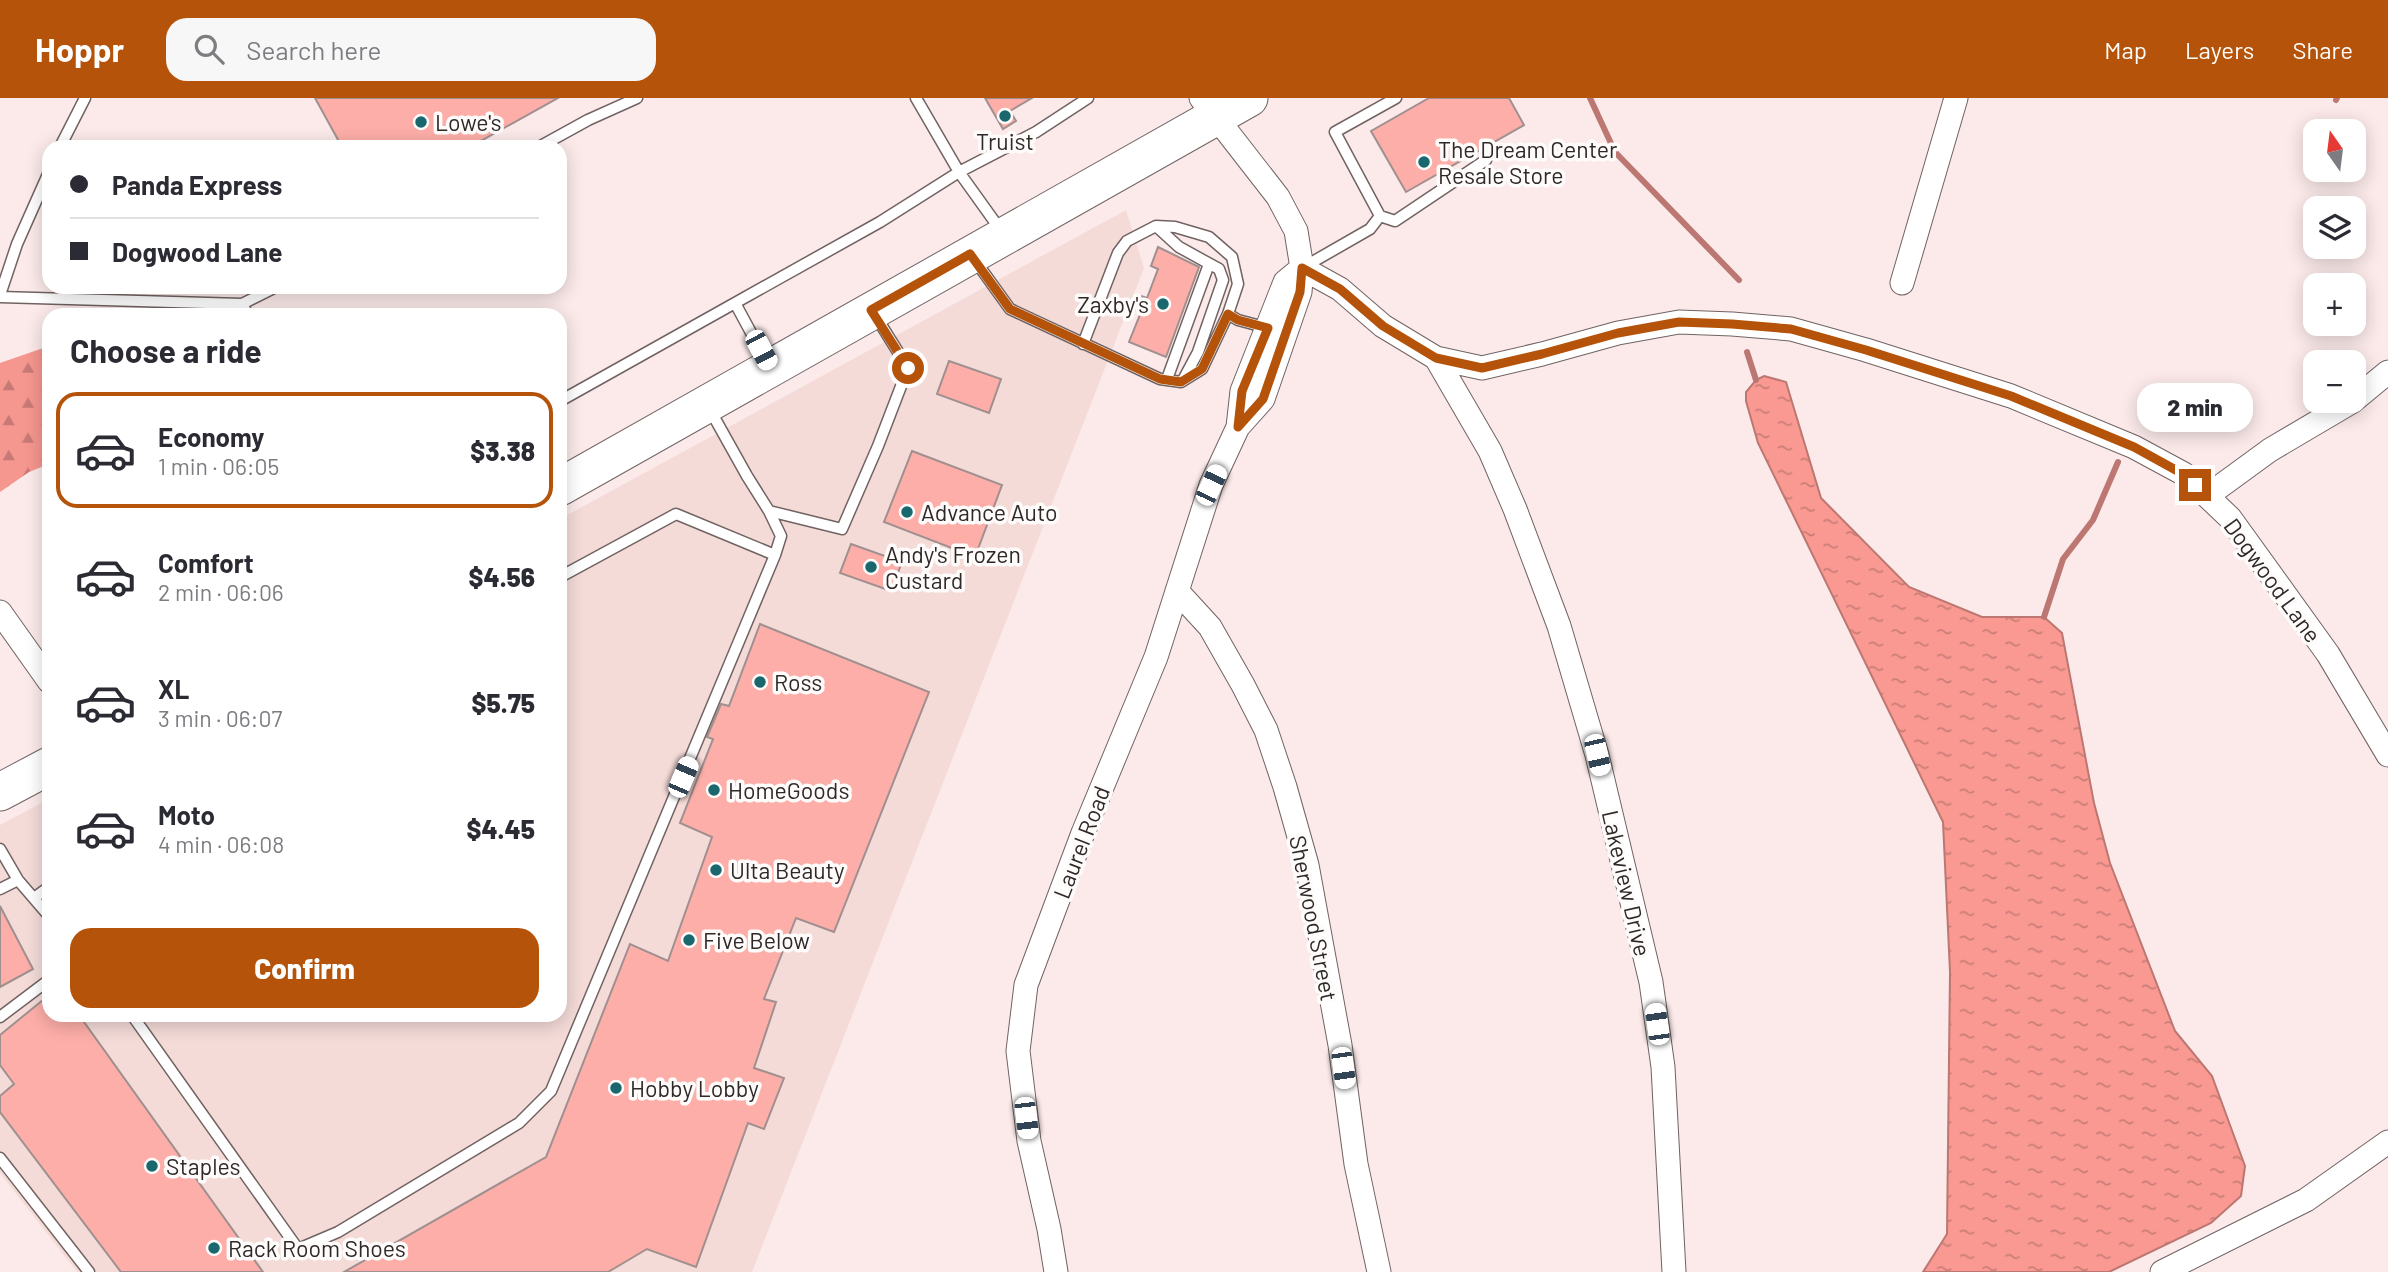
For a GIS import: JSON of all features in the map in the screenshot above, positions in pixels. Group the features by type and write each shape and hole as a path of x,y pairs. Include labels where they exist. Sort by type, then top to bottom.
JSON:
{"highway":[{"path":"567,483 970,254 1208,108 1249,98"},
{"path":"0,792 42,770"}],"street":[{"path":"1902,283 1956,98"},
{"path":"1208,108 1278,197 1296,231 1302,268"},
{"name":"Laurel Road","path":"1238,427 1242,391 1285,282 1302,268"},
{"name":"Laurel Road","path":"1056,1272 1029,1141 1018,1051 1026,985 1083,834 1156,657 1211,485 1238,427 1263,399 1300,292 1302,268"},
{"name":"Dogwood Lane","path":"1302,268 1340,289 1383,326 1436,358 1482,368 1618,333 1679,322 1791,329 2011,396 2134,447 2183,474 2230,518 2328,654 2388,755"},
{"name":"Lakeview Drive","path":"1436,358 1490,451 1515,509 1559,626 1597,755 1651,982 1663,1067 1674,1272"},
{"path":"2366,390 2388,372"},
{"path":"2207,496 2270,450 2331,413"},
{"name":"Sherwood Street","path":"1177,591 1210,627 1243,685 1266,730 1285,787 1307,865 1340,1045 1356,1164 1379,1272"},
{"path":"0,612 42,671"},
{"path":"2162,1272 2306,1200 2388,1142"}],"lane":[{"path":"64,140 85,98"},
{"path":"552,140 637,98"},
{"path":"916,98 959,173 1004,234"},
{"path":"567,397 880,222 959,173 1036,132 1088,98"},
{"path":"1396,98 1335,132 1380,216 1395,221 1486,160"},
{"path":"42,188 18,244 0,296 242,304 262,294"},
{"path":"1302,268 1370,229 1380,216"},
{"path":"1156,226 1180,247 1219,269 1223,280 1198,352 1181,382"},
{"path":"970,254 1010,309 1095,350 1160,379 1181,382 1202,369 1228,314 1238,284 1232,257 1209,236 1175,227 1156,226 1127,241 1118,253 1083,344"},
{"path":"1167,379 1209,264"},
{"path":"105,301 109,308"},
{"path":"735,303 770,368"},
{"path":"242,304 244,308"},
{"path":"769,511 842,528 908,368 871,310"},
{"path":"1228,314 1238,320 1268,328"},
{"path":"137,1022 298,1249 338,1232 519,1123 551,1091 781,536 707,403"},
{"path":"567,573 676,514 775,555"},
{"path":"0,849 18,880 42,908"},
{"path":"0,889 18,880"},
{"path":"34,898 42,892"},
{"path":"0,1017 42,985"},
{"path":"0,1158 89,1272"}],"shaded area":[{"path":"1126,210 1144,268 752,1272 77,1272 0,1173 0,825 42,803 42,1022 567,1022 567,515"}],"green space":[{"path":"42,348 42,467 29,472 0,492 0,363"}],"water":[{"path":"1764,376 1786,382 1821,498 1909,587 1982,617 2044,617 2062,633 2094,803 2110,863 2175,1031 2212,1076 2245,1166 2241,1196 2211,1223 2109,1272 1923,1272 1947,1234 1950,972 1943,822 1758,443 1746,392 1756,380"}],"building":[{"name":"Lowe's","path":"315,98 558,98 483,140 338,140"},
{"name":"Truist","path":"985,98 1032,98 1010,111 1016,121 1003,129"},
{"name":"The Dream Center Resale Store","path":"1429,98 1509,98 1524,125 1406,192 1371,131"},
{"name":"Zaxby's","path":"1158,247 1199,267 1166,357 1129,342 1141,312 1135,310 1141,296 1147,298 1158,269 1151,266"},
{"path":"949,361 1001,379 989,413 937,394"},
{"path":"912,451 1002,485 975,557 884,522"},
{"name":"Andy's Frozen Custard","path":"851,544 902,562 891,591 840,573"},
{"path":"760,624 929,692 834,932 796,918 764,999 776,1002 754,1068 784,1078 764,1129 748,1123 696,1267 647,1249 608,1272 344,1272 546,1157 630,944 668,961 712,837 680,823 713,739 707,737 721,704 729,706"},
{"path":"0,906 33,969 0,987"},
{"path":"42,1001 42,1022 84,1022 263,1272 121,1272 0,1112 0,1096 14,1084 0,1065 0,1035"}],"waterway":[{"path":"1590,98 1615,152 1739,280"},
{"path":"1747,352 1756,380"},
{"path":"2044,617 2063,559 2093,520 2118,462"}],"place":[{"name":"Truist","path":"1005,116"},
{"name":"Lowe's","path":"421,122"},
{"name":"The Dream Center Resale Store","path":"1424,162"},
{"name":"Zaxby's","path":"1163,304"},
{"name":"Advance Auto","path":"907,512"},
{"name":"Andy's Frozen Custard","path":"871,567"},
{"name":"Ross","path":"760,682"},
{"name":"HomeGoods","path":"714,790"},
{"name":"Ulta Beauty","path":"716,870"},
{"name":"Five Below","path":"689,940"},
{"name":"Hobby Lobby","path":"616,1088"},
{"name":"Staples","path":"152,1166"},
{"name":"Rack Room Shoes","path":"214,1248"}],"route":[{"path":"908,368 871,310 970,254 1010,309 1160,379 1181,382 1202,369 1228,314 1238,320 1268,328 1242,391 1238,427 1263,399 1300,292 1302,268 1340,289 1383,326 1436,358 1482,368 1618,333 1679,322 1791,329 2011,396 2134,447 2183,474 2195,485"}]}
